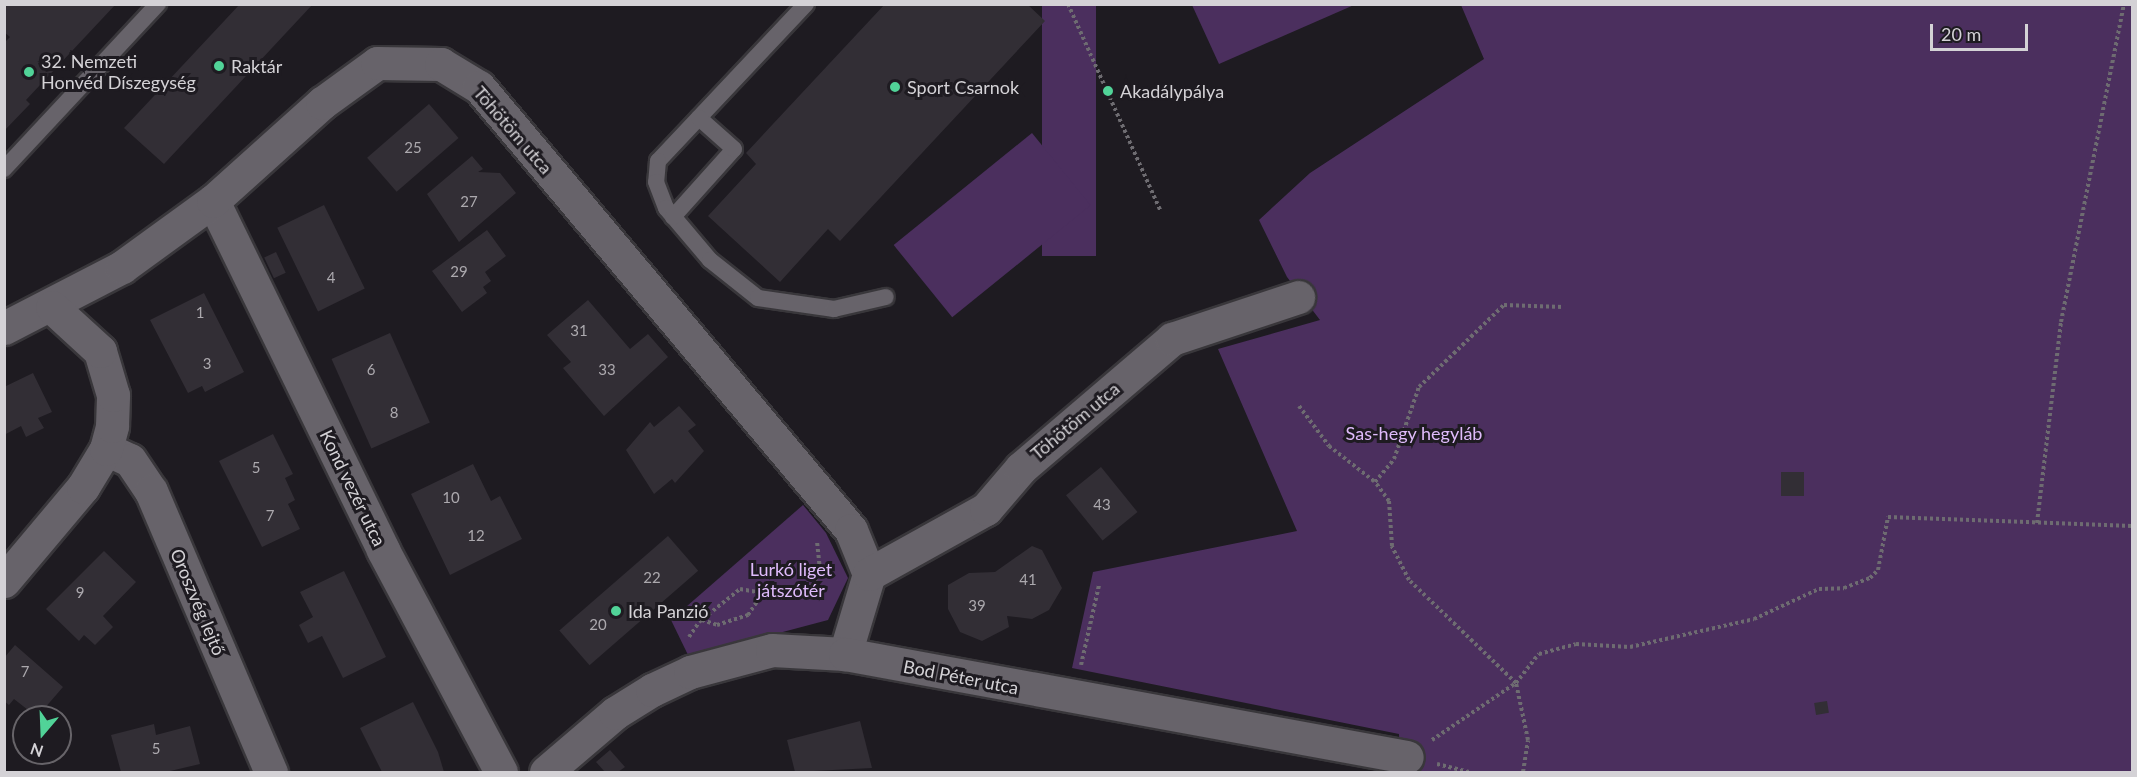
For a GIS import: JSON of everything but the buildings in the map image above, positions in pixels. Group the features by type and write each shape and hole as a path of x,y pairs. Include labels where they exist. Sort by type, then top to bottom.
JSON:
{"street":[{"name":"Töhötöm utca","path":"4,328 52,307 122,267 213,201 322,103 377,63 441,64 479,87 842,518 869,574 986,509 1021,468 1172,339 1298,297"},
{"name":"Kond vezér utca","path":"213,201 383,550 501,772"},
{"path":"4,581 65,512 106,449 113,394 100,351 52,307"},
{"name":"Oroszvég lejtő","path":"106,449 130,460 151,491 271,772"},
{"path":"844,654 869,574"},
{"name":"Bod Péter utca","path":"546,772 615,713 690,672 772,650 844,654 1407,758"}],"lane":[{"path":"4,169 158,4"},
{"path":"806,4 699,118 656,169 659,194 673,217 710,260 758,298 834,309 886,297"},
{"path":"673,217 735,149 699,118"}],"path":[{"path":"1068,4 1160,210"},
{"path":"2037,523 2061,322 2124,4"},
{"path":"1375,482 1394,459 1419,387 1504,304 1564,307"},
{"path":"1299,406 1329,446 1375,482 1389,501 1392,546 1409,580 1516,682 1528,740 1523,772"},
{"path":"1407,758 1516,682 1539,654 1576,644 1629,647 1754,619 1819,589 1844,588 1870,578 1878,570 1888,517 2133,526"},
{"path":"690,643 691,631 740,589 764,591 785,597 809,592 820,570 815,542 842,518"},
{"path":"1073,698 1099,585"},
{"path":"702,620 717,625 748,615 764,591"}],"green space":[{"path":"1042,5 1096,5 1096,256 1042,256"},
{"path":"1192,5 1354,5 1219,64"},
{"name":"Sas-hegy hegyláb","path":"1461,5 2132,5 2132,772 1400,772 1399,734 1072,668 1093,572 1297,531 1218,349 1320,320 1287,277 1259,220 1310,173 1484,59"},
{"path":"1032,133 1091,205 952,317 894,245"},
{"name":"Lurkó liget játszótér","path":"803,505 826,533 848,578 828,620 689,657 671,620"}],"place":[{"name":"Raktár","path":"219,66"},
{"name":"32. Nemzeti Honvéd Díszegység","path":"29,72"},
{"name":"Sport Csarnok","path":"895,87"},
{"name":"Akadálypálya","path":"1108,91"},
{"name":"Ida Panzió","path":"616,611"}]}
